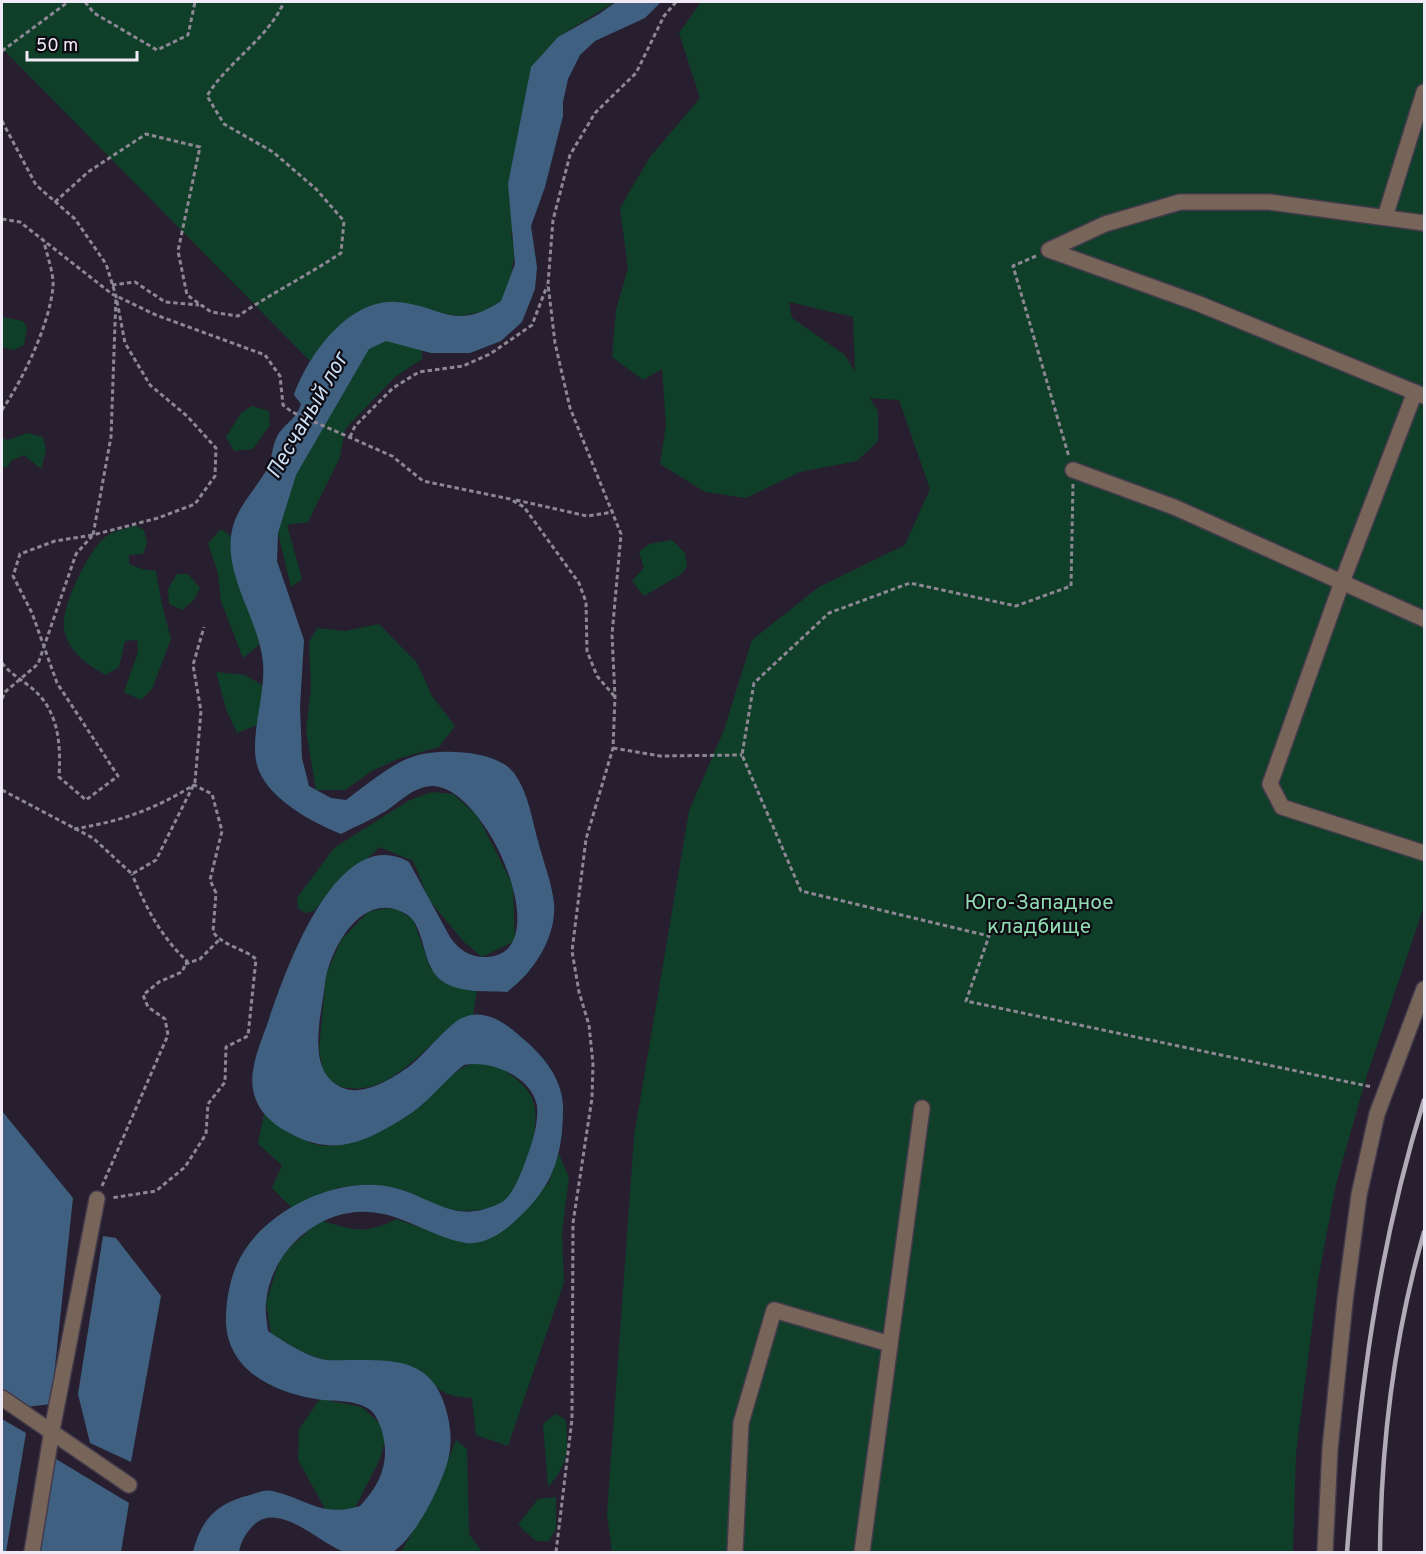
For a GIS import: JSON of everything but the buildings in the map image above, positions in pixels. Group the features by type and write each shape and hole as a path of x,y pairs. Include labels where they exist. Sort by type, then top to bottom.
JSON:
{"lane":[{"path":"1384,217 1425,92"},
{"path":"1048,250 1105,224 1180,202 1269,202 1425,224"},
{"path":"1048,250 1197,303 1420,394 1342,582 1270,784 1282,807 1425,853"},
{"path":"1073,470 1174,507 1425,620"},
{"path":"1325,1552 1330,1449 1345,1301 1359,1195 1377,1114 1425,989"},
{"path":"862,1552 922,1108"},
{"path":"32,1552 52,1430 97,1199"},
{"path":"735,1552 741,1423 774,1310 890,1344"},
{"path":"2,1398 52,1430 129,1485"}],"path":[{"path":"2,51 68,2"},
{"path":"85,2 94,13 157,50 188,35 195,2"},
{"path":"55,202 88,172 146,134 200,147 178,251 187,295 211,312 238,316 273,292 312,273 341,253 344,221 315,189 273,152 224,124 207,96 220,75 250,48 279,14 284,2"},
{"path":"556,1552 572,1419 573,1223 592,1098 593,1064 588,1025 579,992 572,951 586,839 613,748 615,697 612,635 621,534 570,408 555,344 548,284 553,220 570,155 595,113 636,73 664,16 676,2"},
{"path":"2,121 36,185 75,219 105,264 116,296 125,343 150,385 187,416 216,448 215,476 195,504 158,518 93,535 55,541 20,554 13,576 32,613 57,683 118,776 86,800 59,777 61,744 54,722 36,692 2,663"},
{"path":"2,219 20,222 116,296 156,315 265,355 280,376 283,405 292,412 327,425 392,456 423,482 587,516 614,512"},
{"path":"2,410 19,386 39,337 53,286 43,240"},
{"path":"1048,250 1013,266 1073,470 1071,586 1016,606 910,583 829,613 754,683 742,755 801,891 988,936 966,1000 1386,1090"},
{"path":"112,285 135,282 165,302 201,305"},
{"path":"350,437 355,426 393,388 419,372 463,366 490,354 532,325 548,284"},
{"path":"2,699 38,664 76,554 93,535 111,437 116,296"},
{"path":"510,499 524,507 579,583 586,602 587,651 597,676 615,697"},
{"path":"132,874 156,860 194,784 201,711 193,665 204,627"},
{"path":"613,748 660,756 742,755"},
{"path":"74,828 116,822 165,802 194,784"},
{"path":"2,790 93,838 132,874 143,901 172,947 187,961 182,972 159,982 143,995 148,1007 165,1019 168,1035 97,1199 121,1198 156,1191 185,1167 206,1134 208,1104 225,1082 226,1047 248,1036 256,959 245,950 219,940 213,932 216,893 210,880 222,831 212,794 194,784"},
{"path":"185,964 200,958 219,940"}],"green space":[{"path":"2,2 615,2 558,37 511,234 515,252 510,282 501,301 485,311 461,316 436,313 400,303 347,320 310,361 2,48"},
{"name":"Юго-Западное кладбище","path":"701,2 1424,2 1424,906 1367,1075 1336,1184 1318,1280 1296,1453 1293,1552 612,1552 607,1514 634,1137 689,811 724,730 752,640 819,587 905,545 930,489 899,400 870,398 878,411 878,441 857,461 800,472 746,498 705,492 660,464 666,425 662,369 643,380 612,357 616,310 628,268 620,208 650,157 700,98 679,33","holes":["789,302 853,317 855,372 845,355 792,318"]},
{"path":"2,317 23,321 27,328 24,345 14,350 2,347"},
{"path":"380,332 416,344 422,351 422,359 395,377 345,429 340,457 308,522 287,525 302,579 291,587 276,524 296,447"},
{"path":"252,406 269,411 270,425 253,449 234,451 226,437 241,413"},
{"path":"27,433 43,437 46,450 41,469 24,455 11,461 8,467 2,468 2,438 8,440"},
{"path":"135,525 144,530 147,543 143,554 129,555 129,564 156,571 171,639 152,689 141,700 124,692 138,652 137,640 125,641 119,667 106,675 92,667 74,651 64,629 66,608 71,594 91,554 108,535"},
{"path":"221,529 241,543 260,644 243,658 221,601 218,573 208,543"},
{"path":"672,540 685,553 687,567 680,575 644,596 632,581 644,568 639,552 649,544"},
{"path":"177,574 188,574 200,588 193,601 182,610 169,604 168,589"},
{"path":"379,624 417,663 432,696 455,726 439,747 400,758 372,771 345,790 316,790 306,731 311,688 309,642 317,628 345,631"},
{"path":"216,672 245,675 267,688 259,724 237,733 226,709"},
{"path":"432,792 453,794 477,815 513,885 515,941 482,957 464,942 429,900 413,861 380,847 331,890 314,911 305,913 298,908 297,898 334,848 408,801"},
{"path":"386,908 396,909 413,919 430,967 443,982 477,991 473,1016 457,1024 397,1074 380,1083 362,1088 340,1086 324,1075 319,1050 326,975 341,940 368,912"},
{"path":"493,1062 529,1092 535,1111 533,1138 523,1171 510,1194 499,1204 482,1210 455,1210 439,1207 399,1189 361,1185 330,1190 292,1208 272,1188 282,1165 258,1144 264,1114 311,1143 327,1146 343,1144 360,1140 393,1123 422,1102 461,1068 472,1064"},
{"path":"559,1154 569,1178 562,1232 564,1282 508,1446 476,1435 472,1398 443,1392 421,1370 321,1359 298,1350 271,1333 266,1302 281,1256 320,1220 350,1228 367,1229 396,1219 456,1240 548,1184"},
{"path":"320,1399 362,1407 379,1423 385,1440 380,1459 355,1508 328,1514 298,1460 299,1429"},
{"path":"555,1414 566,1420 567,1448 560,1471 548,1487 543,1424"},
{"path":"456,1440 467,1449 469,1534 482,1552 401,1552 435,1492"},
{"path":"556,1497 556,1529 549,1541 536,1541 518,1525 538,1499"}],"water":[{"name":"Песчаный лог","path":"616,2 661,2 645,18 595,41 580,55 568,79 563,102 563,116 545,187 531,226 537,267 535,289 522,322 501,341 470,353 431,353 386,341 369,349 296,475 278,533 277,561 304,640 300,707 302,758 309,786 331,798 346,800 406,759 426,753 453,752 482,755 506,765 519,780 529,806 554,903 552,929 541,953 526,975 507,992 467,990 445,983 431,968 417,928 406,914 390,908 376,909 363,915 341,940 328,970 318,1043 324,1070 331,1081 343,1088 359,1090 376,1086 407,1068 449,1027 462,1018 481,1015 498,1020 535,1050 554,1074 558,1083 563,1113 556,1161 545,1187 526,1211 491,1238 466,1243 381,1213 349,1213 314,1226 299,1238 276,1267 269,1285 266,1306 268,1331 307,1354 324,1360 379,1360 407,1365 430,1378 438,1390 445,1406 450,1428 449,1456 426,1512 402,1544 393,1552 342,1551 296,1524 284,1519 272,1518 261,1520 251,1528 243,1539 239,1552 193,1552 201,1530 212,1514 238,1498 267,1490 285,1494 325,1509 335,1510 360,1506 379,1479 385,1460 381,1428 375,1415 369,1409 343,1401 299,1396 283,1390 253,1374 233,1350 227,1334 228,1297 235,1269 249,1244 262,1229 296,1205 335,1189 355,1186 376,1185 395,1188 459,1211 486,1209 502,1202 512,1192 523,1168 537,1121 537,1106 527,1086 508,1072 474,1064 464,1065 424,1103 400,1120 367,1138 349,1144 323,1145 306,1141 275,1124 259,1106 252,1081 254,1063 288,969 301,938 318,908 337,881 359,863 383,855 409,862 450,937 460,949 473,956 484,957 506,950 516,932 516,905 509,874 494,842 476,815 455,795 434,786 421,788 386,811 341,834 318,824 294,809 273,792 265,782 259,771 255,747 263,663 255,630 232,564 231,547 234,522 268,467 276,438 299,409 301,404 294,395 300,379 320,347 347,319 379,303 413,304 460,316 485,310 501,301 515,264 508,184 531,67 558,37"},
{"path":"2,1111 73,1198 51,1404 26,1407 2,1390"},
{"path":"103,1236 116,1238 161,1296 131,1462 90,1443 78,1394"},
{"path":"2,1419 26,1433 6,1552 2,1552"},
{"path":"51,1456 129,1503 121,1552 37,1552"}],"railway":[{"path":"1347,1552 1357,1437 1372,1324 1394,1212 1424,1100"},
{"path":"1380,1552 1383,1471 1391,1390 1405,1311 1424,1232"}]}
